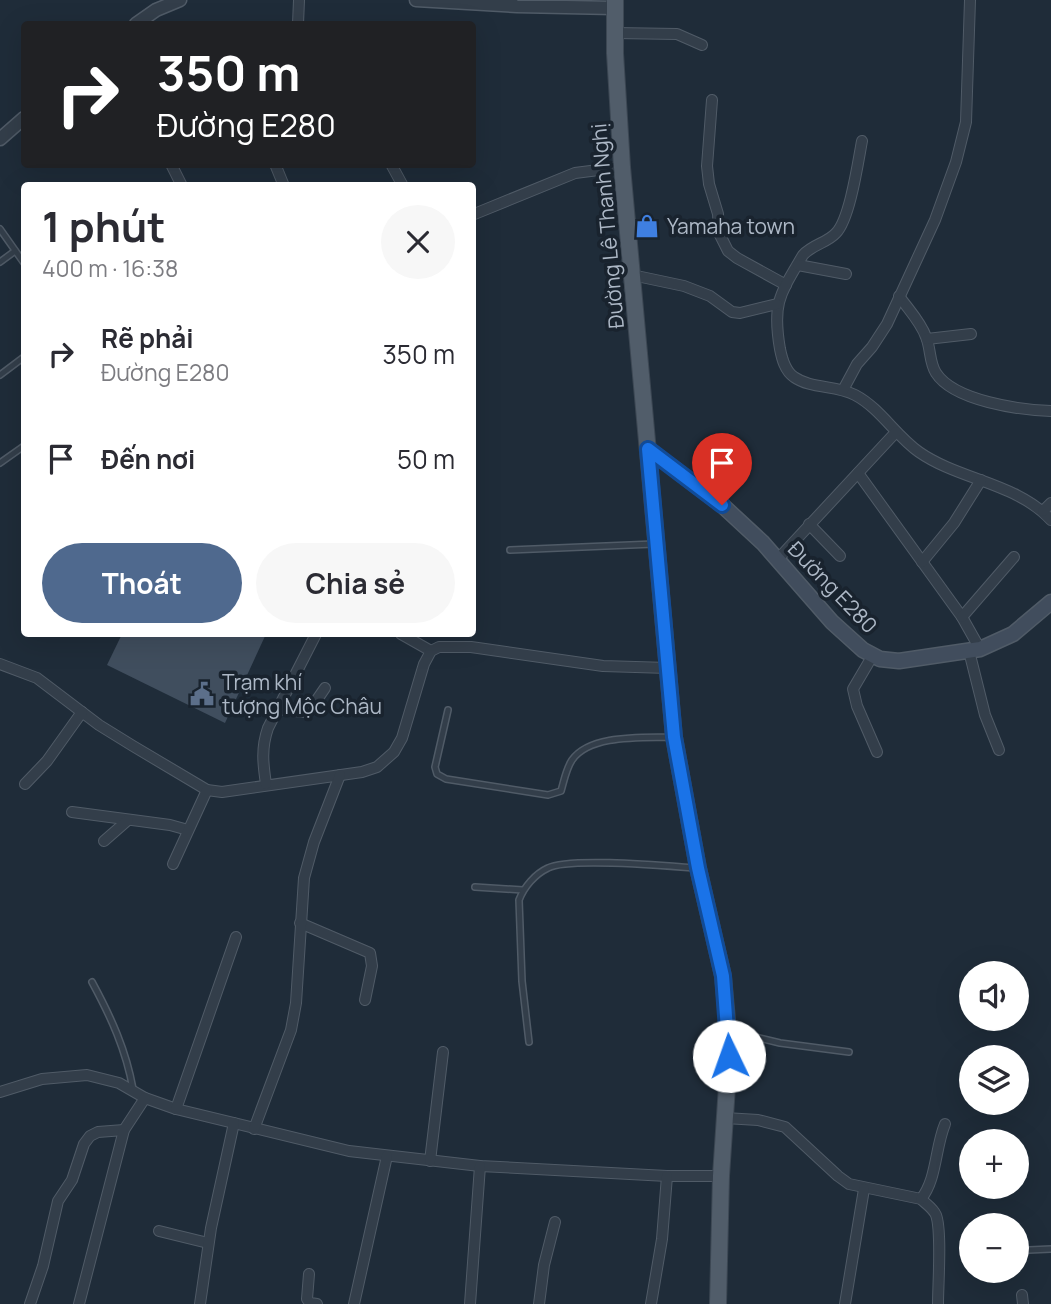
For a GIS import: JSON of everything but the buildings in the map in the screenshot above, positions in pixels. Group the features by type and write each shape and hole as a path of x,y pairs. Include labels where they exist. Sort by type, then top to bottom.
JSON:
{"main road":[{"name":"Đường Lê Thanh Nghị","path":"615,4 622,167 674,737 698,868 723,976 728,1030 718,1304"},
{"name":"Đường E280","path":"648,449 722,505 778,559 832,622 863,650 880,659 899,661 975,650 1013,634 1051,602"}],"street":[{"path":"140,21 156,10 180,0"},
{"path":"298,21 299,0"},
{"path":"416,0 516,6 615,4"},
{"path":"843,390 857,364 880,335 899,296 935,220 963,137 968,102 970,0"},
{"path":"615,33 677,34 702,45"},
{"path":"712,100 707,166 718,214 719,233 728,251 737,258 786,285"},
{"path":"0,139 21,121"},
{"path":"862,141 853,186 840,228 834,236 809,248 777,304 776,323 787,371 803,382 843,390 857,396 920,453 1043,511 1051,520"},
{"path":"476,213 567,175 622,167"},
{"path":"798,265 846,274"},
{"path":"632,275 684,286 710,296 732,312 740,313 777,304"},
{"path":"899,296 927,339 933,368 946,383 968,395 1004,407 1051,411"},
{"path":"927,339 971,334"},
{"path":"778,559 896,432"},
{"path":"858,473 962,617 975,650 985,715 999,750"},
{"path":"922,562 954,523 981,480"},
{"path":"1043,511 1051,503"},
{"path":"809,524 840,556"},
{"path":"962,617 1014,557"},
{"path":"266,784 263,743 314,637"},
{"path":"406,637 431,651"},
{"path":"0,664 37,678 82,712 207,790 222,792 341,775 377,767 394,752 402,738 418,682 431,651 439,647 471,647 571,663 668,668"},
{"path":"873,655 853,690 877,752"},
{"path":"278,709 304,712 314,704 325,688"},
{"path":"25,783 47,761 82,712"},
{"path":"254,1129 291,1030 296,1003 300,923 308,859 341,775"},
{"path":"173,864 207,790"},
{"path":"72,812 170,825 188,831"},
{"path":"104,841 128,820"},
{"path":"300,923 370,953 372,966 365,1000"},
{"path":"176,1110 236,937"},
{"path":"430,1161 443,1052"},
{"path":"0,1093 42,1079 87,1075 133,1089 145,1098 176,1110 315,1144 387,1156 480,1166 667,1176 721,1176"},
{"path":"79,1304 124,1130 145,1098"},
{"path":"725,1118 758,1120 785,1127 849,1184 920,1199 930,1206 936,1215 938,1304"},
{"path":"200,1304 208,1243 233,1123"},
{"path":"920,1199 930,1184 945,1124"},
{"path":"30,1304 45,1257 58,1201 72,1180 84,1144 90,1136 98,1132 124,1130"},
{"path":"354,1304 387,1156"},
{"path":"470,1304 480,1166"},
{"path":"651,1304 662,1239 667,1176"},
{"path":"845,1304 864,1189"},
{"path":"539,1304 544,1265 555,1222"},
{"path":"159,1231 208,1243"},
{"path":"309,1274 307,1299 310,1303 317,1304"}],"lane":[{"path":"0,229 21,259"},
{"path":"0,262 15,251"},
{"path":"0,375 21,359"},
{"path":"0,463 21,448"},
{"path":"510,550 658,544"},
{"path":"448,710 435,767 437,775 446,779 548,795 561,792 573,758 595,745 621,738 674,737"},
{"path":"530,1042 522,981 519,900 523,890 536,876 549,866 563,864 698,868"},
{"path":"475,887 523,890"},
{"path":"93,982 116,1029 129,1067 133,1089"},
{"path":"728,1030 780,1043 849,1052"},
{"path":"1029,1250 1051,1249"}],"place":[{"name":"Yamaha town","path":"647,226"},
{"name":"Trạm khí tượng Mộc Châu","path":"202,694"}],"route":[{"path":"722,505 648,449 674,737 698,868 723,976 729,1056"}]}
